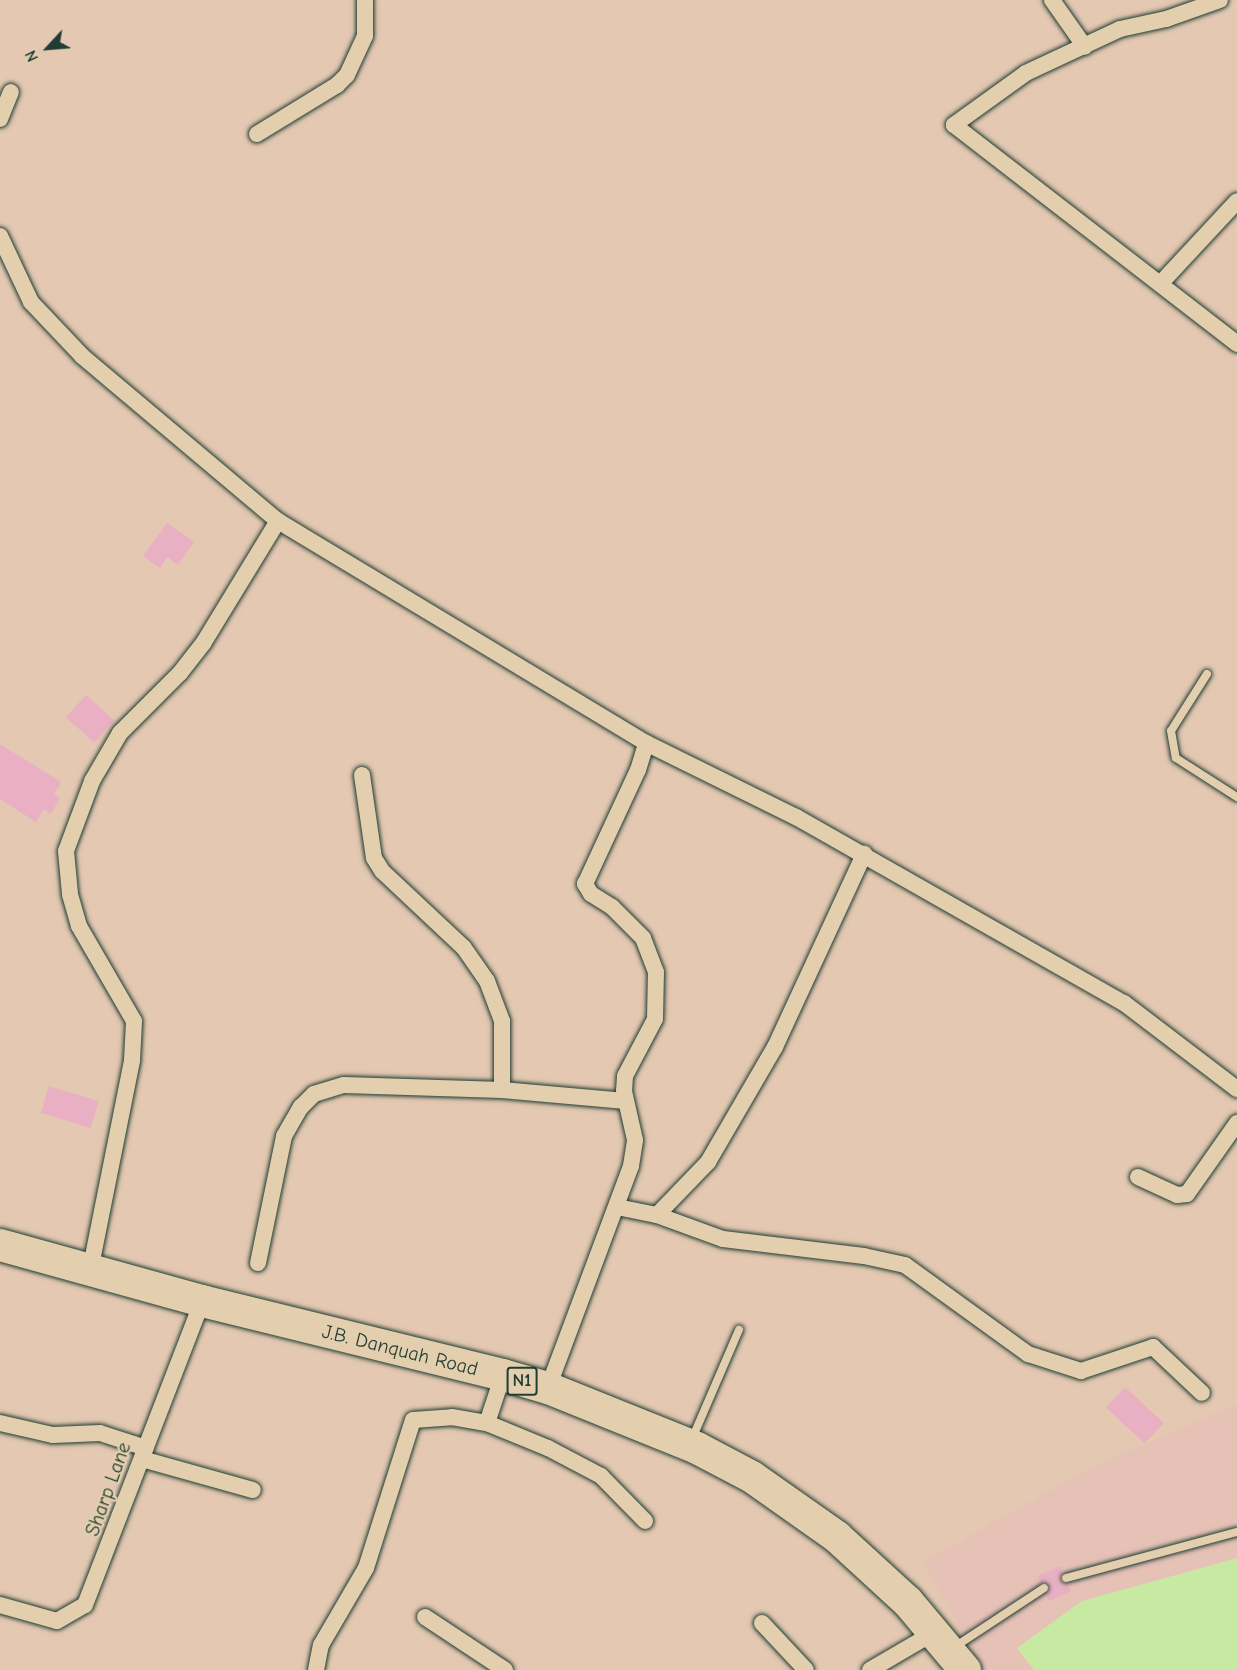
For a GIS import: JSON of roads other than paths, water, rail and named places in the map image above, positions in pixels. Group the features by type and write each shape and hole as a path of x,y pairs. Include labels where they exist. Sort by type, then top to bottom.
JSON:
{"highway":[{"name":"J.B. Danquah Road","path":"0,1245 202,1301 548,1388 689,1445 752,1477 829,1531 908,1602 950,1651"}],"street":[{"path":"257,134 337,85 347,75 365,36 365,0"},
{"path":"1052,0 1085,47"},
{"path":"1220,0 1166,19 1120,28 1085,47 1026,73 954,125 1237,344"},
{"path":"0,119 11,92"},
{"path":"1160,284 1237,201"},
{"path":"0,236 31,302 82,356 278,521 646,743 864,854 1124,1003 1237,1089"},
{"path":"90,1271 132,1060 134,1021 79,926 70,894 66,851 92,781 120,733 180,673 204,642 278,521"},
{"path":"548,1388 632,1166 635,1140 626,1101 626,1076 654,1018 656,972 643,938 612,907 591,894 585,884 638,770 646,743"},
{"path":"362,775 371,847 382,871 451,935 487,981 502,1021 502,1090"},
{"path":"657,1215 708,1162 775,1047 864,854"},
{"path":"258,1263 284,1136 301,1107 314,1095 344,1085 502,1090 626,1101"},
{"path":"1138,1176 1176,1194 1187,1194 1237,1123"},
{"path":"617,1207 657,1215 723,1239 864,1256 905,1265 1028,1354 1081,1371 1153,1347 1202,1393"},
{"name":"Sharp Lane","path":"0,1605 57,1621 85,1605 202,1301"},
{"path":"487,1423 503,1375"},
{"path":"316,1670 321,1645 366,1568 414,1420 452,1417 487,1423 601,1476 645,1521"},
{"path":"0,1423 53,1435 100,1433 144,1453 253,1490"},
{"path":"425,1617 505,1670"},
{"path":"762,1623 806,1670"},
{"path":"870,1670 950,1651"}],"lane":[{"path":"1206,674 1171,731 1176,758 1237,797"},
{"path":"689,1445 739,1330"},
{"path":"1066,1578 1237,1532"},
{"path":"950,1651 1044,1588"}]}
